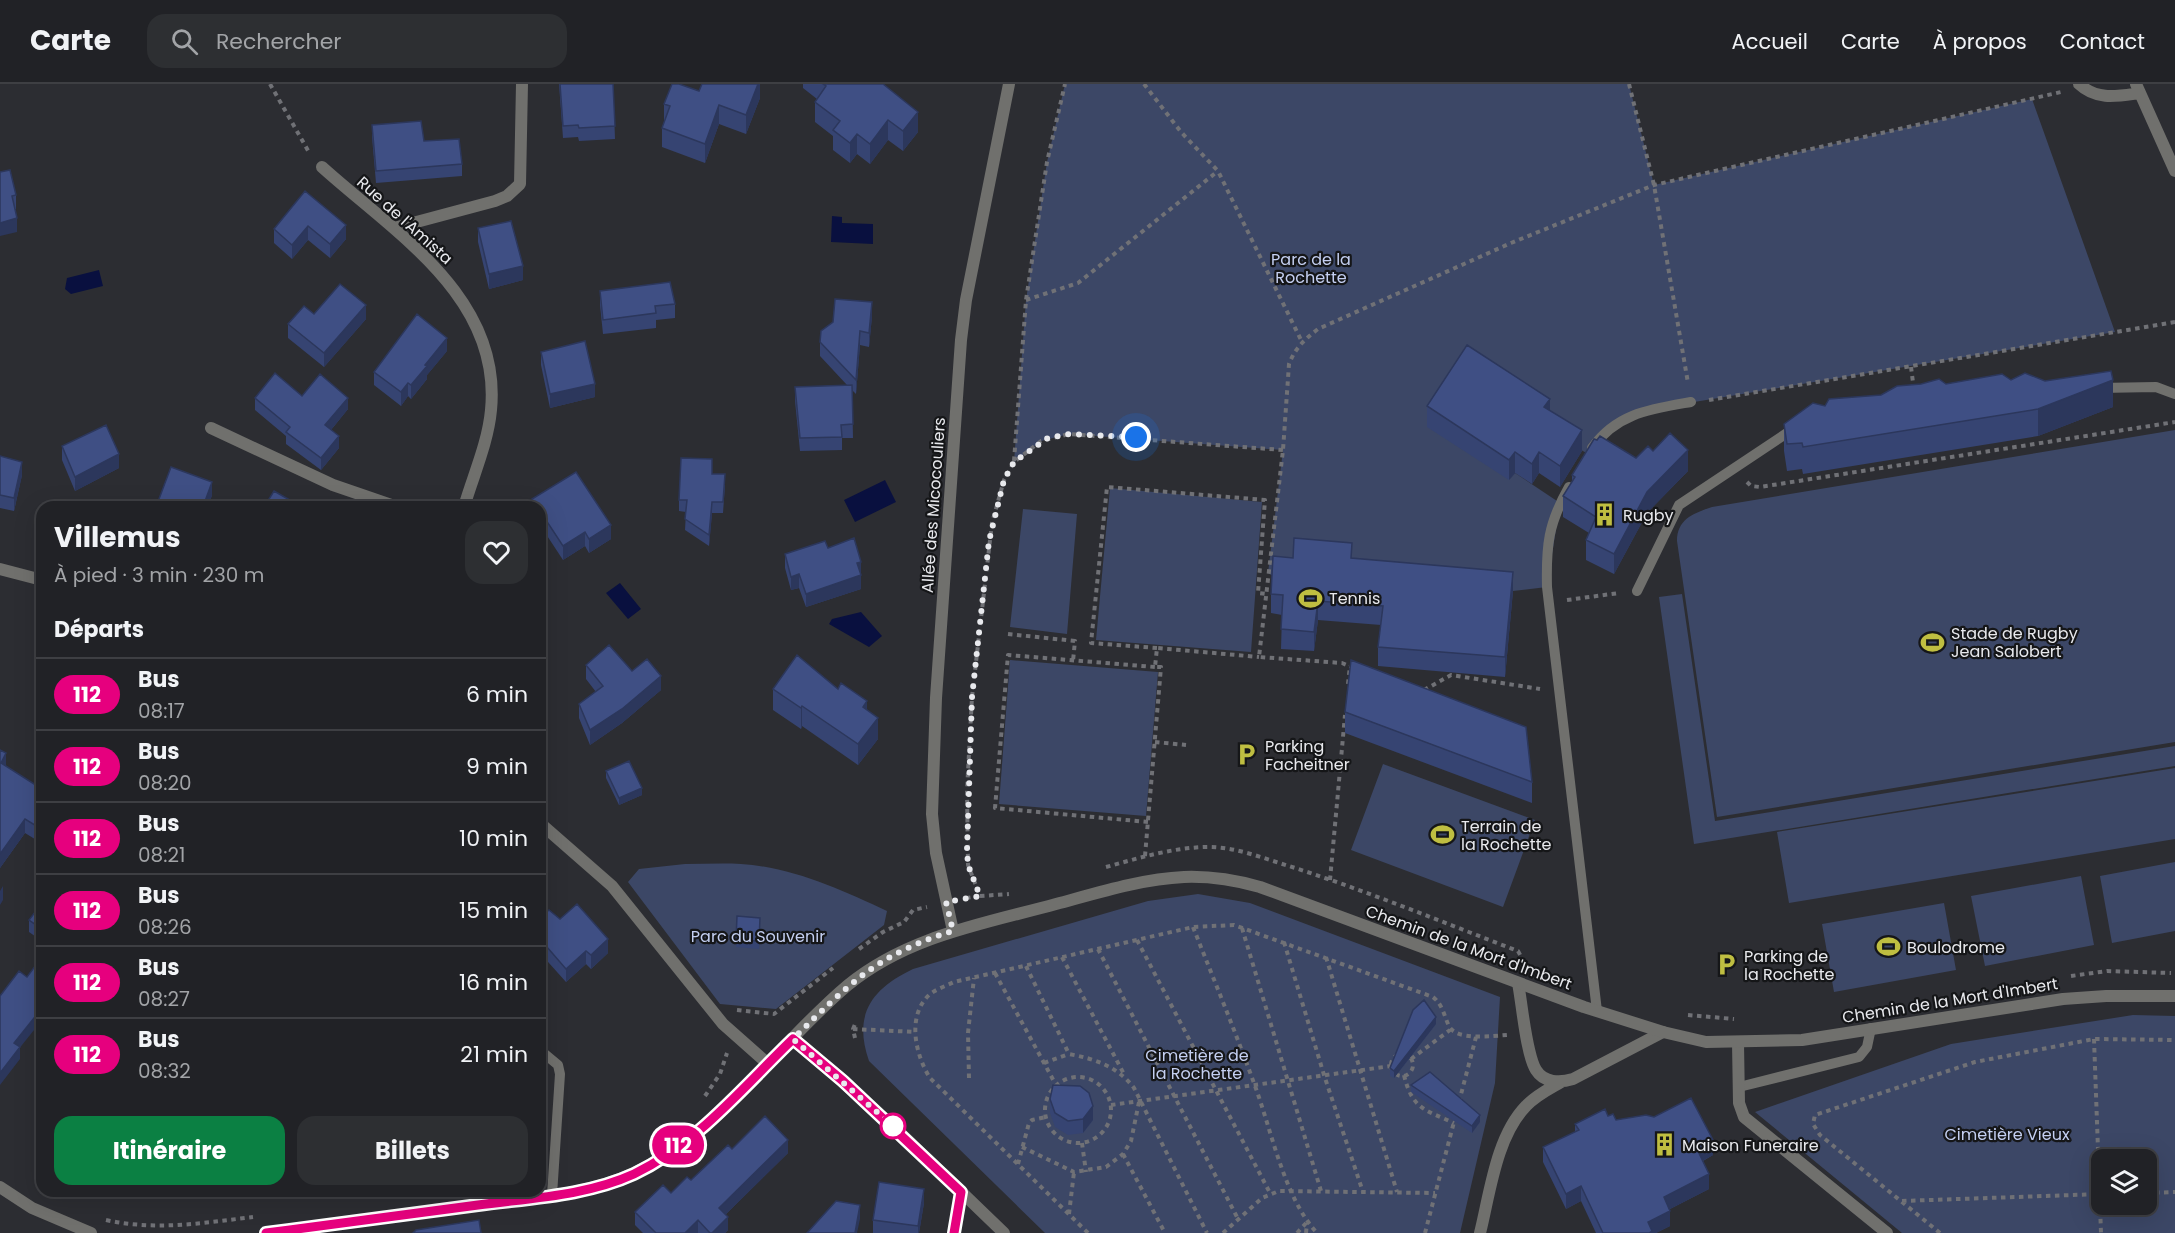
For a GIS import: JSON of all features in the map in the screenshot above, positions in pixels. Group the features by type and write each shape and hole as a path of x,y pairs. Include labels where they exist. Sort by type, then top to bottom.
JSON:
{"street":[{"path":"394,228 495,201 507,196 520,184 523,161 522,84"},
{"name":"Allée des Micocouliers","path":"953,931 933,837 936,698 966,300 1009,84"},
{"path":"2080,86 2103,97 2138,88 2175,171"},
{"name":"Rue de l'Amista","path":"322,167 394,228 444,276 463,300 487,354 491,412 466,501"},
{"path":"211,428 323,480 381,501"},
{"path":"0,570 36,579"},
{"path":"546,828 612,886 708,1007 767,1063"},
{"name":"Chemin de la Mort d'Imbert","path":"546,1196 610,1184 653,1163 704,1125 870,968 905,948 953,931 1134,885 1173,878 1218,878 1272,891 1597,1011 1663,1032 1706,1041 1738,1043 1802,1040 2063,999 2106,996 2175,996"},
{"path":"1518,983 1534,1067 1545,1078 1561,1082"},
{"path":"1480,1233 1500,1158 1512,1127 1527,1105 1561,1082 1582,1075 1663,1032"},
{"path":"793,1039 843,1081 1004,1233"},
{"path":"1738,1043 1740,1108 1749,1122 1887,1233"},
{"path":"0,1187 42,1214 91,1233"},
{"path":"954,1233 961,1192"},
{"name":"Chemin de la Mort d'Imbert","path":"267,1233 537,1197"}],"lane":[{"path":"2082,389 2139,386 2156,387 2175,394"},
{"path":"1588,454 1602,435 1623,418 1646,410 1691,402"},
{"path":"1637,591 1676,509 1795,427 1805,423"},
{"path":"1577,473 1554,514 1546,565 1548,603 1561,692 1597,1011"},
{"path":"1739,1087 1859,1057 1868,1047 1871,1028"},
{"path":"546,1055 558,1065 560,1074 552,1195"}],"path":[{"path":"270,84 309,152 322,167"},
{"path":"1014,462 1026,300 1047,162 1065,84"},
{"path":"1144,84 1181,132 1218,171 1302,342"},
{"path":"1629,84 1654,185 1691,402 2175,322"},
{"path":"1259,657 1283,450 1289,364 1302,342 1318,329 1511,243 1654,185 2080,86"},
{"path":"1026,300 1078,283 1218,171"},
{"path":"1911,367 1914,393"},
{"path":"1735,468 1751,486 1760,488 2175,422"},
{"path":"856,952 883,932 904,922 913,910 980,896 968,865 967,850 972,697 992,523 1004,480 1014,462 1041,441 1069,434 1283,450"},
{"path":"1266,594 1258,593 1265,501 1107,487 1091,643 1342,663 1361,671"},
{"path":"1548,603 1637,591"},
{"path":"1008,634 1075,641 1073,661"},
{"path":"1155,667 1157,648"},
{"path":"1145,856 1148,822 1155,742 1161,667 1008,655 995,808 1148,822"},
{"path":"1348,690 1350,666"},
{"path":"1416,694 1451,675 1561,692"},
{"path":"1330,880 1346,714"},
{"path":"1155,742 1186,744"},
{"path":"1088,1233 930,1078 918,1055 916,1032 918,1015 927,996 954,982 1193,927 1213,925 1242,927 1433,997 1440,1002 1450,1030"},
{"path":"1193,927 1255,1085 1291,1191 1307,1222 1317,1233"},
{"path":"1242,927 1321,1191"},
{"path":"1137,940 1270,1193"},
{"path":"1284,942 1324,1075 1364,1192"},
{"path":"1098,949 1238,1219"},
{"path":"1062,957 1207,1233"},
{"path":"1326,957 1397,1192"},
{"path":"708,1007 774,1014 838,965"},
{"path":"1026,966 1070,1054"},
{"path":"995,973 1056,1085"},
{"path":"969,1078 968,1033 974,978"},
{"path":"703,1098 716,1081 723,1059 753,1011"},
{"path":"855,1038 856,1022"},
{"path":"854,1029 916,1032"},
{"path":"1450,1030 1476,1037 1508,1035 1509,1041"},
{"path":"1411,1059 1450,1030"},
{"path":"1425,1233 1476,1037"},
{"path":"1940,1233 1820,1135 1813,1124 1815,1115 1975,1062 2094,1039 2175,1040"},
{"path":"2094,1039 2099,1149"},
{"path":"1044,1063 1070,1054 1093,1058 1125,1076"},
{"path":"1399,1055 1406,1055 1411,1059 1412,1069 1404,1076 1394,1073 1391,1066 1393,1059 1399,1055"},
{"path":"1111,1105 1391,1066"},
{"path":"1404,1076 1408,1093 1418,1106 1454,1123"},
{"path":"1070,1078 1092,1080 1107,1094 1111,1105 1111,1115 1101,1134 1082,1143 1060,1139 1052,1131 1046,1117 1046,1100 1056,1085 1070,1078"},
{"path":"1022,1147 1074,1172 1086,1172 1106,1167 1123,1154 1131,1142 1139,1101"},
{"path":"1018,1164 1029,1123 1032,1120 1046,1117"},
{"path":"1082,1143 1086,1172"},
{"path":"1123,1154 1165,1233"},
{"path":"1069,1214 1074,1172"},
{"path":"1223,1233 1270,1193 1321,1191 1436,1193"},
{"path":"2157,1193 2175,1192"},
{"path":"1901,1201 2091,1194"},
{"path":"2101,1215 2101,1233"},
{"path":"1297,1233 1307,1222"},
{"path":"1306,1233 1307,1222"}],"green space":[{"name":"Parc de la Rochette","path":"1065,84 1629,84 1654,185 2032,99 2115,332 1646,410 1623,418 1588,454 1544,428 1509,480 1515,473 1560,503 1547,587 1513,591 1385,580 1273,576 1268,573 1283,450 1069,434 1041,441 1014,462 1026,300 1047,162"},
{"name":"Stade de Rugby Jean Salobert","path":"2175,430 2175,742 1717,817 1677,541 1683,522 1712,507"},
{"path":"1110,488 1262,502 1251,652 1096,640"},
{"path":"1023,509 1077,514 1067,634 1010,627"},
{"path":"1682,594 1715,821 2175,746 2175,766 1694,844 1659,597"},
{"path":"1010,660 1158,672 1146,816 999,804"},
{"name":"Terrain de la Rochette","path":"1383,764 1535,820 1503,907 1351,850"},
{"path":"2175,768 2175,839 1789,903 1777,832"},
{"path":"2175,862 2175,931 2112,943 2100,876"},
{"name":"Parc du Souvenir","path":"685,864 741,864 798,875 887,911 884,925 776,1009 720,1004 628,882 639,869"},
{"name":"Boulodrome","path":"2081,876 2094,945 1985,966 1971,896"},
{"name":"Cimetière de la Rochette","path":"1198,894 1250,903 1500,997 1495,1083 1460,1233 1045,1233 869,1061 863,1030 869,1005 886,985 913,969 1148,901"},
{"name":"Boulodrome","path":"1944,903 1956,970 1834,992 1822,924"},
{"name":"Cimetière Vieux","path":"2133,1015 2175,1016 2175,1233 1902,1233 1755,1112 1951,1044"}],"shaded area":[{"path":"832,216 842,217 842,223 873,224 873,244 831,242"},
{"path":"99,270 103,286 71,294 65,289 67,278"},
{"path":"885,480 896,502 855,522 844,500"},
{"path":"620,583 641,609 628,619 606,593"},
{"path":"861,612 882,636 869,647 829,624 832,619"}],"building":[{"path":"560,84 613,84 615,126 579,128 578,125 563,126"},
{"path":"672,84 699,91 702,84 758,84 746,115 719,105 705,144 662,128 670,106 664,104"},
{"path":"823,84 883,84 918,112 903,131 888,120 870,144 857,134 850,143 833,130 840,121 815,102 826,86"},
{"path":"421,121 424,141 459,139 462,164 376,171 372,125"},
{"path":"10,170 16,195 12,196 17,218 0,223 0,172"},
{"path":"305,191 346,225 330,244 308,226 292,245 274,229"},
{"path":"511,221 523,266 489,274 478,228"},
{"path":"670,282 675,304 655,306 656,313 603,320 600,291"},
{"path":"340,284 366,305 324,353 288,324 304,306 314,314"},
{"path":"835,299 872,302 869,333 860,331 856,380 820,342 821,331 833,322"},
{"path":"417,314 447,338 411,385 408,383 401,392 374,372"},
{"path":"585,341 595,384 550,394 541,352"},
{"path":"1467,345 1550,399 1544,407 1582,430 1560,466 1539,452 1532,464 1515,452 1509,460 1427,406"},
{"path":"2111,371 2113,380 2038,409 1803,447 1802,443 1787,444 1784,424 1813,403 1825,406 1829,399 1881,395 1897,386 1921,384 1939,379 1946,384 2002,374 2011,380 2025,373 2045,381"},
{"path":"275,373 302,396 320,374 348,398 325,425 339,436 321,458 286,432 290,427 255,398"},
{"path":"852,385 853,424 841,425 842,437 800,438 795,387"},
{"path":"106,425 119,454 75,477 62,446"},
{"name":"Rugby","path":"1670,433 1688,450 1647,492 1614,554 1586,540 1596,517 1563,496 1575,477 1572,475 1594,439 1597,440 1600,436 1636,458 1648,446 1653,451"},
{"path":"0,456 22,462 14,498 0,495"},
{"path":"681,458 712,459 712,474 725,474 723,502 712,502 709,535 685,519 687,500 679,500"},
{"path":"171,467 212,482 205,501 158,501"},
{"path":"576,472 611,525 589,539 585,532 563,546 546,520 546,501 533,501 532,499"},
{"path":"274,491 292,501 268,501"},
{"path":"854,538 861,562 857,563 861,575 806,594 799,574 791,577 785,554 825,541 828,548"},
{"path":"1294,538 1352,543 1351,558 1513,572 1505,657 1378,647 1383,606 1318,601 1314,632 1281,629 1283,595 1271,594 1273,556 1293,558"},
{"path":"609,645 632,671 647,659 661,676 622,709 590,730 579,704 603,686 586,665"},
{"path":"797,655 838,689 841,683 867,701 863,707 878,718 858,744 773,689"},
{"path":"1351,660 1526,727 1532,782 1345,712"},
{"path":"0,750 6,753 1,763 36,785 36,826 25,819 0,854"},
{"path":"629,761 642,788 619,798 606,771"},
{"path":"577,904 608,939 591,955 586,951 566,969 546,946 546,913 549,910 560,919"},
{"path":"36,911 36,925 29,920"},
{"path":"737,916 760,918 759,941 736,940"},
{"path":"36,965 36,1016 14,1043 20,1047 0,1073 0,996 19,971 27,977"},
{"path":"1424,1000 1436,1017 1394,1071 1390,1068 1413,1010"},
{"path":"1430,1072 1480,1115 1472,1126 1411,1085"},
{"path":"1053,1085 1080,1086 1089,1093 1093,1106 1083,1119 1068,1121 1055,1113 1050,1099"},
{"path":"1691,1098 1713,1140 1697,1149 1709,1174 1664,1197 1670,1211 1648,1222 1652,1231 1649,1233 1603,1233 1581,1186 1566,1194 1543,1147 1579,1130 1575,1124 1605,1109 1608,1116 1613,1114 1616,1120 1646,1115 1654,1117"},
{"path":"765,1116 788,1140 719,1208 728,1217 712,1233 698,1220 685,1233 656,1233 635,1212 663,1185 671,1193 687,1177 691,1180 728,1145 732,1149"},
{"path":"879,1182 924,1189 918,1226 873,1220"},
{"path":"836,1201 860,1205 855,1233 807,1233"},
{"path":"479,1220 481,1233 413,1233 416,1230"}],"bus line":[{"name":"112","path":"546,1196 610,1184 653,1163 688,1138 736,1096 793,1039 843,1081 961,1192 954,1233"},
{"name":"112","path":"266,1233 539,1197"}],"place":[{"name":"Rugby","path":"1605,515"},
{"name":"Tennis","path":"1311,598"},
{"name":"Stade de Rugby Jean Salobert","path":"1933,642"},
{"name":"Parking Facheitner","path":"1247,755"},
{"name":"Terrain de la Rochette","path":"1443,835"},
{"name":"Boulodrome","path":"1889,947"},
{"name":"Parking de la Rochette","path":"1726,965"},
{"name":"Maison Funeraire","path":"1664,1145"}],"route":[{"path":"893,1126 793,1039 843,990 870,968 905,948 953,931 946,902 980,896 968,865 967,850 967,791 972,697 992,523 1004,480 1014,462 1048,438 1069,434 1136,437"}]}
